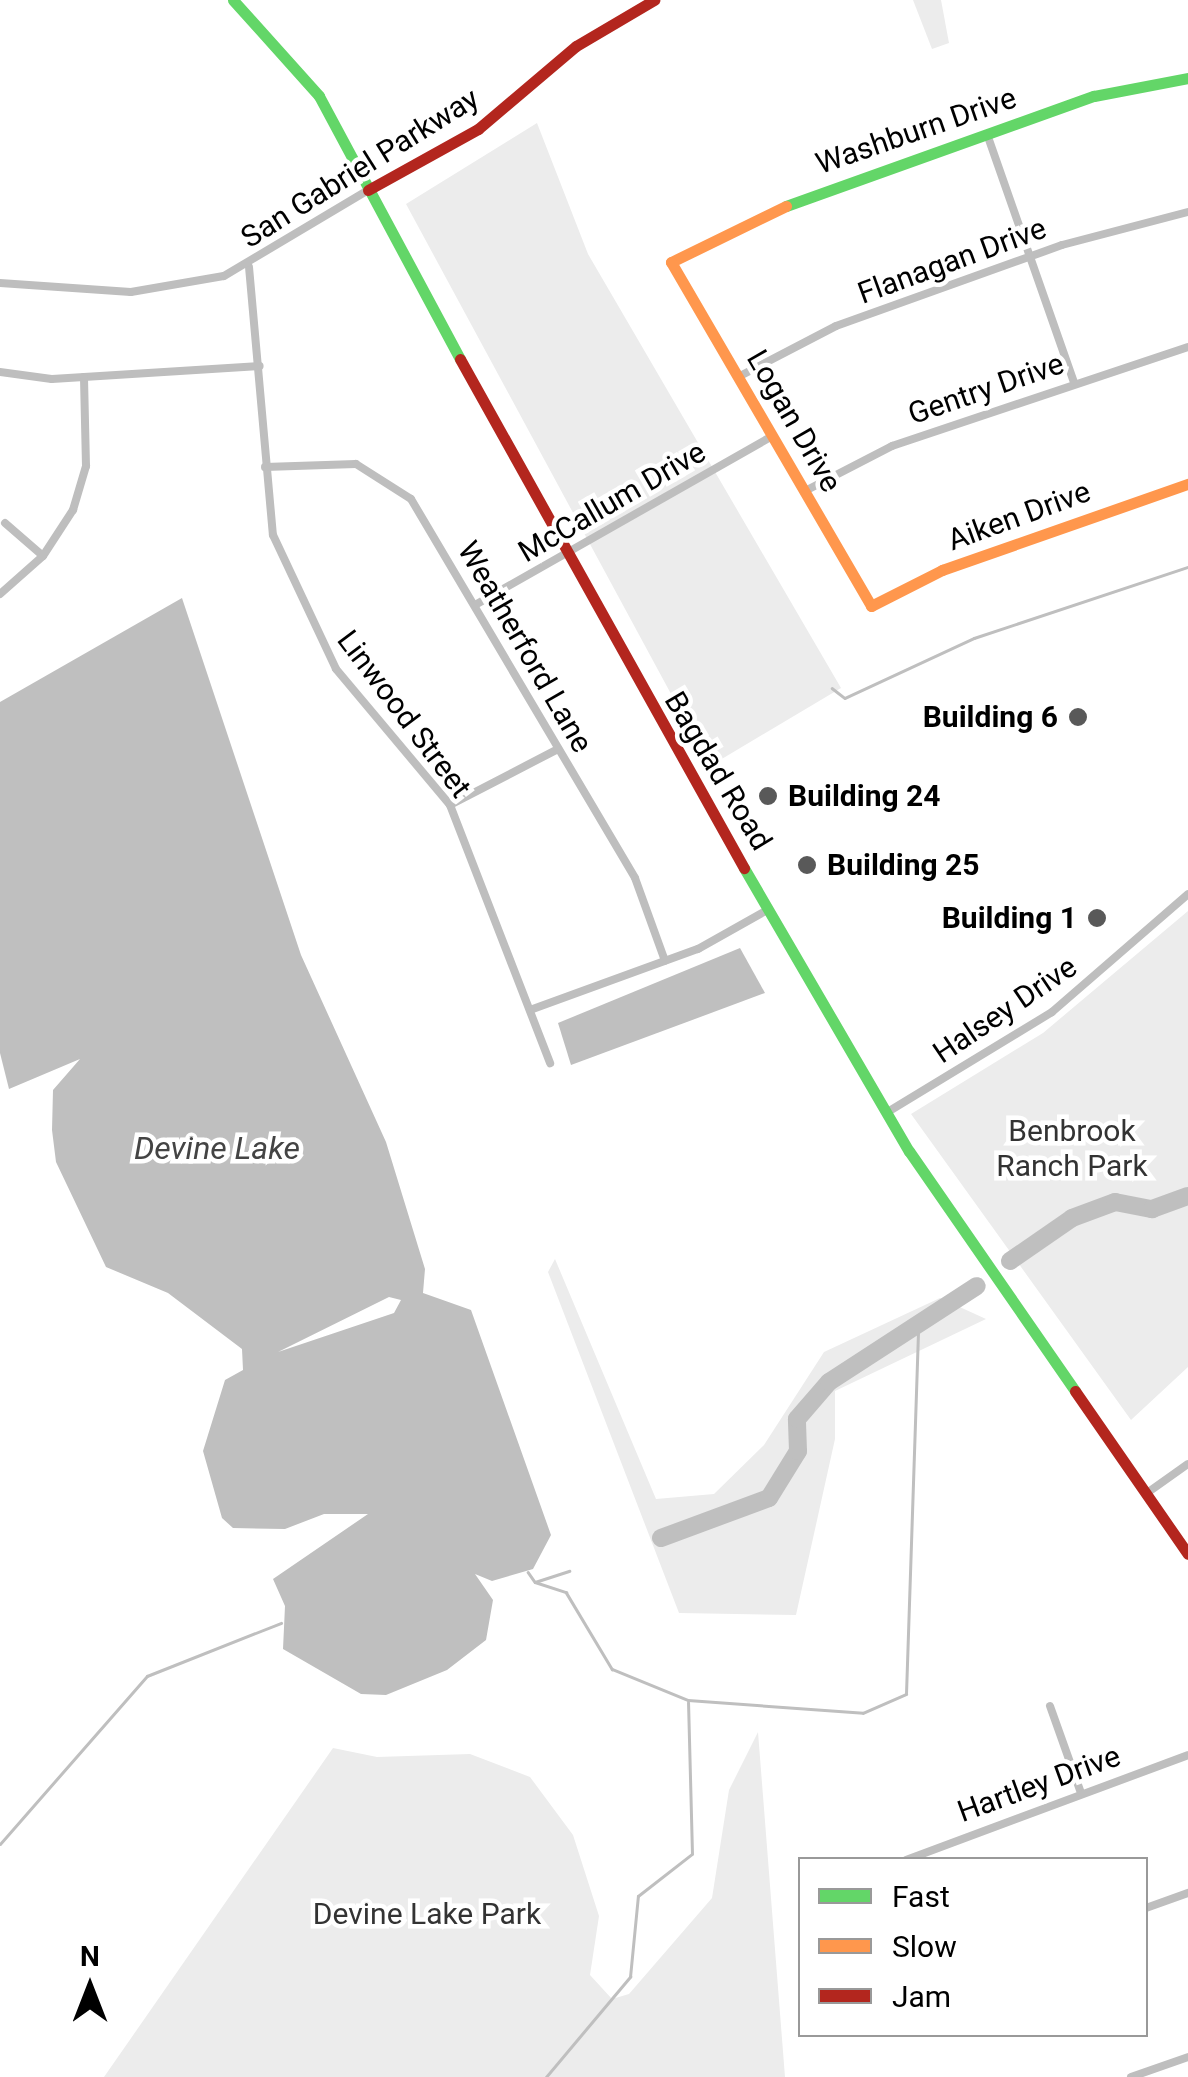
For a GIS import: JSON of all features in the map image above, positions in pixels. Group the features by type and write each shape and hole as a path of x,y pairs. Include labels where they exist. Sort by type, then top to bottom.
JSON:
{"street":[{"name":"Bagdad Road","path":"233,0 318,96 564,556 886,1113 1188,1554"},
{"name":"San Gabriel Parkway","path":"0,283 130,292 248,267 368,190 478,129 576,46 654,0"},
{"name":"Washburn Drive","path":"671,262 813,194 1094,96 1188,78"},
{"path":"986,134 1074,382"},
{"name":"Flanagan Drive","path":"740,376 836,326 1029,258 1188,212"},
{"name":"Logan Drive","path":"671,262 872,606"},
{"name":"Linwood Street","path":"248,267 260,366 269,523 318,640 450,805 550,1063"},
{"name":"Gentry Drive","path":"806,491 892,446 1188,347"},
{"path":"0,372 84,377 260,366"},
{"path":"0,594 43,556 73,510 86,466 84,377"},
{"name":"McCallum Drive","path":"474,605 772,436"},
{"name":"Weatherford Lane","path":"265,467 342,462 393,480 474,605 635,878 665,961"},
{"name":"Aiken Drive","path":"872,606 942,570 1188,484"},
{"path":"4,523 43,556"},
{"path":"450,805 558,749"},
{"name":"Halsey Drive","path":"886,1113 1043,1018 1188,894"},
{"path":"530,1010 665,961 770,908"},
{"path":"1147,1493 1188,1464"},
{"path":"1050,1706 1081,1793"},
{"name":"Hartley Drive","path":"909,1857 1188,1755"},
{"path":"1148,1907 1188,1892"},
{"path":"1131,2077 1188,2057"}],"green space":[{"path":"913,0 941,0 949,43 932,49"},
{"path":"537,123 588,254 841,688 710,766 406,204"},
{"name":"Benbrook Ranch Park","path":"1188,911 1188,1367 1131,1420 911,1114 1043,1033"},
{"path":"555,1259 656,1499 714,1494 764,1445 824,1352 940,1298 986,1319 835,1391 835,1439 796,1615 679,1613 548,1272"},
{"name":"Devine Lake Park","path":"758,1732 785,2077 104,2077 333,1748 377,1757 470,1754 530,1777 573,1835 599,1916 590,1975 612,1999 629,1994 712,1898 729,1790"}],"water":[{"name":"Devine Lake","path":"182,598 301,955 386,1142 425,1269 423,1293 471,1310 551,1535 533,1569 492,1581 475,1574 493,1600 486,1640 447,1670 386,1695 361,1694 283,1649 285,1606 273,1579 368,1514 324,1514 285,1529 233,1528 222,1518 203,1451 225,1380 243,1370 242,1349 168,1293 106,1267 56,1162 52,1130 53,1090 80,1059 9,1089 0,1053 0,702","holes":["389,1297 401,1300 394,1313 278,1352"]},
{"path":"740,948 765,993 571,1065 558,1023"}],"waterway":[{"path":"832,688 845,698 974,638 1188,567"},
{"path":"1010,1261 1072,1218 1115,1202 1152,1209 1188,1196"},
{"path":"661,1538 769,1498 798,1451 797,1419 829,1382 977,1286"},
{"path":"535,1582 566,1592 612,1669 688,1700 863,1713 906,1694 918,1331"},
{"path":"528,1572 535,1582 569,1571"},
{"path":"0,1844 147,1676 281,1623"},
{"path":"546,2077 630,1977 638,1896 692,1854 688,1703"}],"traffic: fast":[{"path":"233,0 319,96 460,359"},
{"path":"786,206 1094,96 1188,78"},
{"path":"744,868 909,1151 1075,1391"}],"traffic: slow":[{"path":"786,206 671,262 871,606 942,570 1188,484"}],"traffic: jam":[{"path":"368,190 478,129 576,46 654,0"},
{"path":"460,359 744,868"},
{"path":"1075,1391 1188,1554"}],"place":[{"name":"Building 6","path":"1078,717"},
{"name":"Building 24","path":"768,796"},
{"name":"Building 25","path":"807,865"},
{"name":"Building 1","path":"1097,918"}]}
